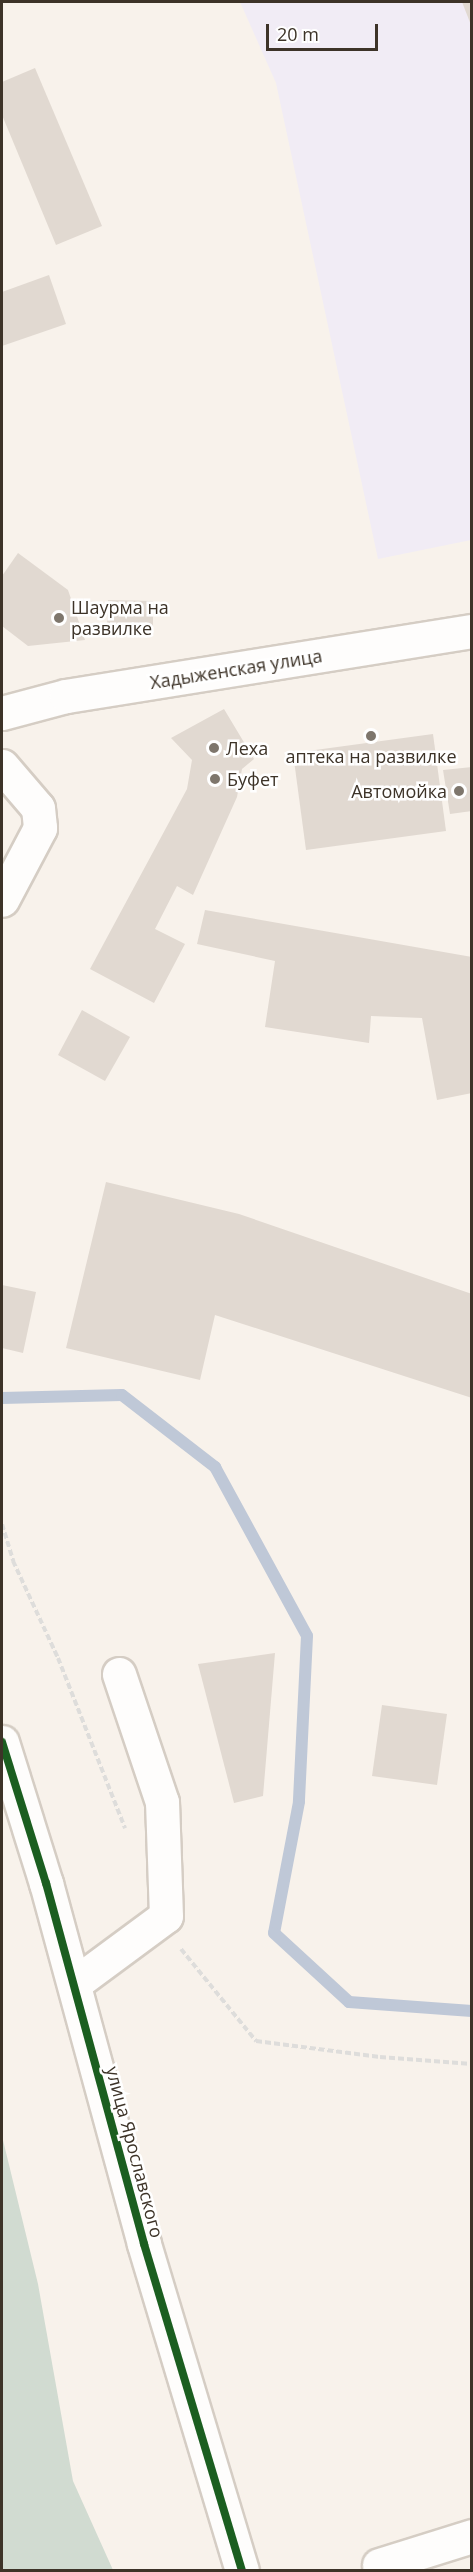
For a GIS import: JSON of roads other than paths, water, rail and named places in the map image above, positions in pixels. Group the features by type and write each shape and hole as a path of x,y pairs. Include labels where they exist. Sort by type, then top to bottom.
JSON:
{"street":[{"name":"Хадыженская улица","path":"2,713 66,696 471,631"},
{"path":"2,766 38,808 40,828 2,900"},
{"path":"74,1984 166,1916 162,1802 119,1674"},
{"name":"улица Ярославского","path":"2,1742 46,1883 144,2244 242,2571"},
{"path":"371,2569 471,2536"}],"waterway":[{"path":"2,1398 122,1395 215,1467 307,1636 299,1802 274,1933 349,2002 472,2011"}],"place":[{"name":"Шаурма на развилке","path":"59,618"},
{"name":"аптека на развилке","path":"371,736"},
{"name":"Леха","path":"214,748"},
{"name":"Буфет","path":"215,779"},
{"name":"Автомойка","path":"459,791"}]}
